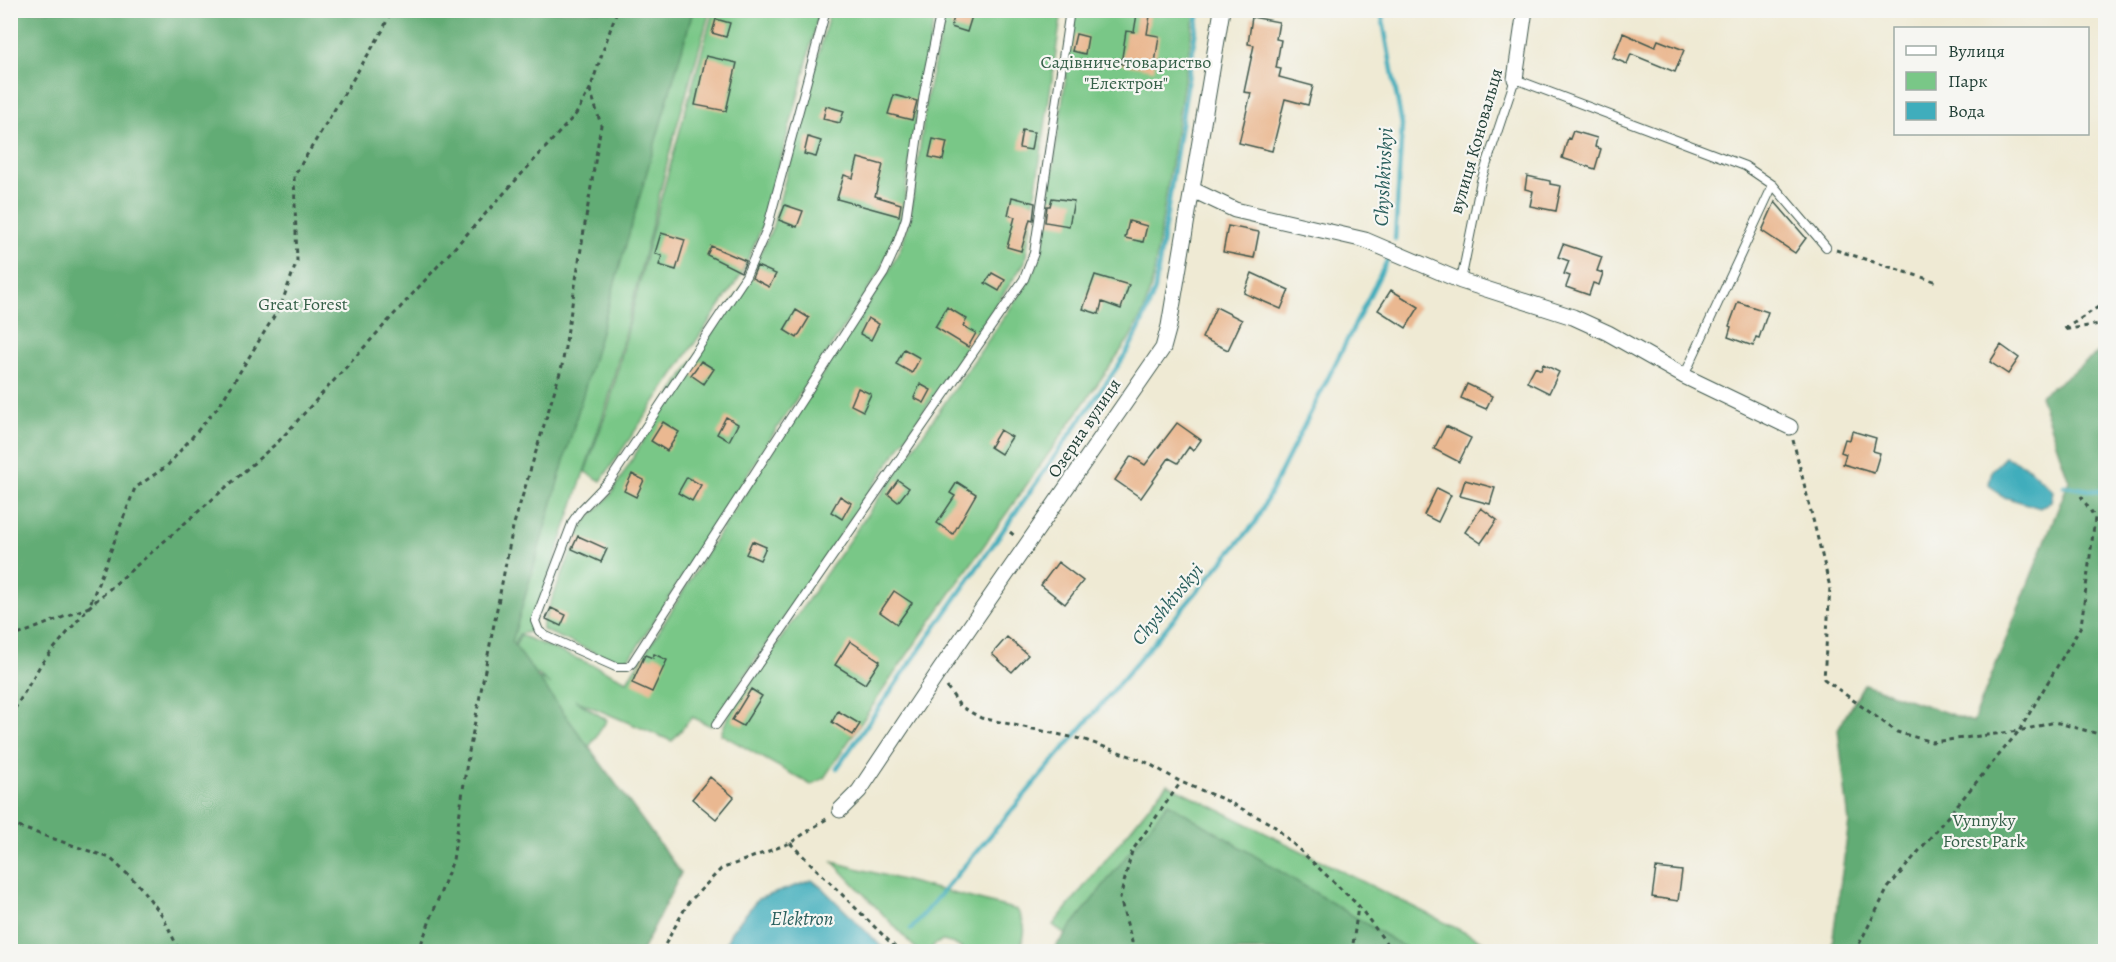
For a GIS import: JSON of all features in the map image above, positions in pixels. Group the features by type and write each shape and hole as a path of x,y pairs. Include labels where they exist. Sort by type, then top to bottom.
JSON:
{"street":[{"name":"Озерна вулиця","path":"840,810 859,791 1163,348 1193,190 1222,10"},
{"name":"вулиця Коновальця","path":"1515,79 1525,10"},
{"path":"1193,190 1235,210 1365,240 1461,281 1573,317 1608,333 1684,376 1790,426"}],"lane":[{"path":"826,10 767,229 746,276 611,479 573,521 535,621 539,631 546,636 616,667 628,667 632,663 884,273 906,218 924,93 941,10"},
{"path":"716,725 1024,279 1034,254 1070,10"},
{"path":"1515,79 1745,166 1773,185 1826,247"},
{"name":"вулиця Коновальця","path":"1461,281 1481,181 1515,79"},
{"path":"1684,376 1773,185"}],"path":[{"path":"10,638 89,606 135,488 167,466 219,406 281,305 297,261 294,176 383,30 391,10"},
{"path":"10,717 41,664 89,606 279,441 576,114 590,88 617,10"},
{"path":"418,951 453,860 467,762 513,527 562,366 601,125 590,88"},
{"path":"1826,247 1937,282"},
{"path":"2106,302 2063,330 2106,323"},
{"path":"1790,426 1830,587 1824,679 1897,732 1932,742 2019,731 2055,722 2106,736"},
{"path":"1855,951 1888,888 2019,731 2081,626 2095,518 2081,496"},
{"path":"1010,532 1014,535"},
{"path":"940,670 948,690 960,706 981,718 1085,741 1144,760 1181,782 1225,800 1273,825 1358,904 1393,951"},
{"path":"1131,951 1132,942 1120,898 1132,851 1181,782"},
{"path":"661,951 688,903 721,869 790,843 840,810"},
{"path":"10,824 110,858 137,883 162,915 180,951"},
{"path":"790,843 900,951"},
{"path":"1352,951 1358,904"}],"green space":[{"name":"Great Forest","path":"10,11 710,11 673,140 608,401 530,632 519,634 504,667 540,678 551,685 539,675 507,666 520,635 627,681 707,552 888,273 901,247 910,219 927,96 946,11 1062,11 1025,262 711,726 692,717 672,741 575,700 607,720 453,952 11,951"},
{"name":"Great Forest","path":"10,11 693,11 512,642 681,873 642,951 11,951"},
{"path":"713,11 819,11 763,225 741,275 601,481 585,472 610,402 652,231"},
{"path":"830,11 936,11 920,92 902,217 880,272 635,651 626,660 616,662 543,630 543,621 586,521 610,496 678,383 746,282 772,229"},
{"name":"Садівниче товариство \"Електрон\"","path":"1075,11 1195,11 1153,279 1144,311 1129,339 898,668 824,778 811,785 721,734 728,715 1030,280 1041,256"},
{"name":"Vynnyky Forest Park","path":"2105,348 2105,951 1831,951 1849,822 1838,729 1864,684 1973,722 2069,481 2040,396"},
{"path":"1167,784 1502,951 1086,951 1053,925"},
{"path":"1168,803 1411,951 1052,951"},
{"path":"833,862 1017,910 1024,926 1023,940 1017,951 966,951 943,941 935,944 929,951 918,951"}],"water":[{"path":"2005,457 2025,465 2053,491 2051,501 2040,508 2001,496 1989,484 1992,470"},
{"name":"Elektron","path":"812,880 886,951 723,951 731,932 758,899"}],"building":[{"path":"956,11 972,16 967,32 951,27"},
{"path":"1137,14 1150,16 1147,34 1159,36 1154,70 1121,64 1126,31 1134,32"},
{"path":"1252,17 1279,22 1276,39 1281,40 1276,68 1281,69 1279,77 1313,86 1308,105 1285,99 1272,151 1239,143 1251,93 1244,92 1254,45 1248,44"},
{"path":"716,19 730,23 726,37 712,33"},
{"path":"1623,33 1655,47 1658,40 1684,50 1675,72 1631,54 1627,64 1613,58"},
{"path":"1076,34 1088,37 1085,54 1072,51"},
{"path":"706,56 737,63 726,111 695,105"},
{"path":"894,95 917,101 912,120 888,114"},
{"path":"826,106 844,111 840,123 823,119"},
{"path":"1022,130 1034,132 1031,150 1019,148"},
{"path":"1573,131 1597,138 1595,147 1601,149 1595,169 1562,158 1568,138 1570,139"},
{"path":"808,137 821,141 816,157 804,154"},
{"path":"933,139 947,142 943,160 929,157"},
{"path":"858,158 883,165 875,196 901,204 899,216 837,199 844,175 853,178"},
{"path":"1527,176 1561,186 1556,211 1530,206 1533,191 1525,189"},
{"path":"1012,197 1035,203 1033,220 1030,219 1021,251 1007,247 1015,217 1008,215"},
{"path":"1052,198 1074,201 1069,226 1045,222 1047,206 1050,206"},
{"path":"1775,202 1806,238 1795,253 1762,231"},
{"path":"785,205 803,211 797,227 779,220"},
{"path":"1129,221 1147,226 1143,242 1125,238"},
{"path":"1228,226 1259,232 1254,258 1223,252"},
{"path":"661,233 685,240 676,270 659,265 662,256 655,253"},
{"path":"1563,244 1602,257 1597,271 1603,273 1599,285 1593,283 1589,295 1566,287 1570,276 1564,274 1569,261 1558,257"},
{"path":"711,246 746,261 741,272 707,255"},
{"path":"757,266 776,274 769,287 752,278"},
{"path":"992,273 1005,280 999,291 985,283"},
{"path":"1252,273 1289,290 1281,309 1244,293"},
{"path":"1095,275 1129,285 1121,309 1102,302 1099,314 1083,309"},
{"path":"1391,290 1419,307 1406,328 1378,310"},
{"path":"1738,302 1768,312 1759,338 1756,337 1753,346 1728,337 1731,327 1729,326"},
{"path":"947,307 967,319 963,326 976,333 968,347 935,327"},
{"path":"1216,307 1242,320 1228,350 1202,338"},
{"path":"796,310 809,318 797,338 784,330"},
{"path":"868,318 879,324 871,340 860,334"},
{"path":"2001,345 2019,358 2008,374 1990,362"},
{"path":"904,349 920,358 912,373 896,364"},
{"path":"701,361 714,369 704,384 691,375"},
{"path":"1543,364 1559,372 1549,393 1527,382 1535,367 1541,370"},
{"path":"920,384 931,390 924,403 914,398"},
{"path":"1467,384 1492,396 1486,409 1461,398"},
{"path":"858,388 871,394 863,411 851,405"},
{"path":"726,417 738,424 729,441 717,434"},
{"path":"663,422 679,432 667,451 651,441"},
{"path":"1177,423 1201,440 1193,451 1189,447 1178,463 1169,458 1141,498 1115,480 1131,456 1145,465"},
{"path":"1446,426 1471,438 1459,462 1434,449"},
{"path":"1000,430 1012,437 1001,454 990,447"},
{"path":"1852,431 1876,438 1873,451 1880,453 1874,473 1843,464 1846,454 1841,452 1845,439 1850,440"},
{"path":"632,474 644,480 636,497 624,491"},
{"path":"687,477 701,485 692,501 678,493"},
{"path":"898,480 909,488 898,502 888,494"},
{"path":"1465,480 1495,488 1490,504 1460,496"},
{"path":"957,482 976,494 953,534 937,523 955,496 950,493"},
{"path":"1437,488 1451,495 1438,522 1424,515"},
{"path":"840,496 851,503 842,519 831,512"},
{"path":"1481,508 1497,520 1481,543 1465,532"},
{"path":"578,536 607,549 601,562 572,549"},
{"path":"752,541 766,547 760,560 746,554"},
{"path":"1058,562 1083,581 1065,604 1041,585"},
{"path":"894,591 912,603 897,624 880,612"},
{"path":"551,608 566,615 561,626 546,619"},
{"path":"1007,637 1028,655 1012,672 992,654"},
{"path":"850,641 880,661 865,684 835,665"},
{"path":"654,654 667,660 652,692 632,683 645,655 653,658"},
{"path":"751,689 762,696 743,726 732,720"},
{"path":"838,711 860,724 853,735 832,722"},
{"path":"710,777 734,797 716,819 692,799"},
{"path":"1656,868 1682,871 1678,901 1652,897"}],"waterway":[{"path":"837,768 1120,363 1140,327 1155,289 1199,10"},
{"name":"Chyshkivskyi","path":"1381,10 1402,125 1395,239"},
{"name":"Chyshkivskyi","path":"911,929 1255,523 1388,259"},
{"path":"2064,486 2102,492 2106,497"}]}
